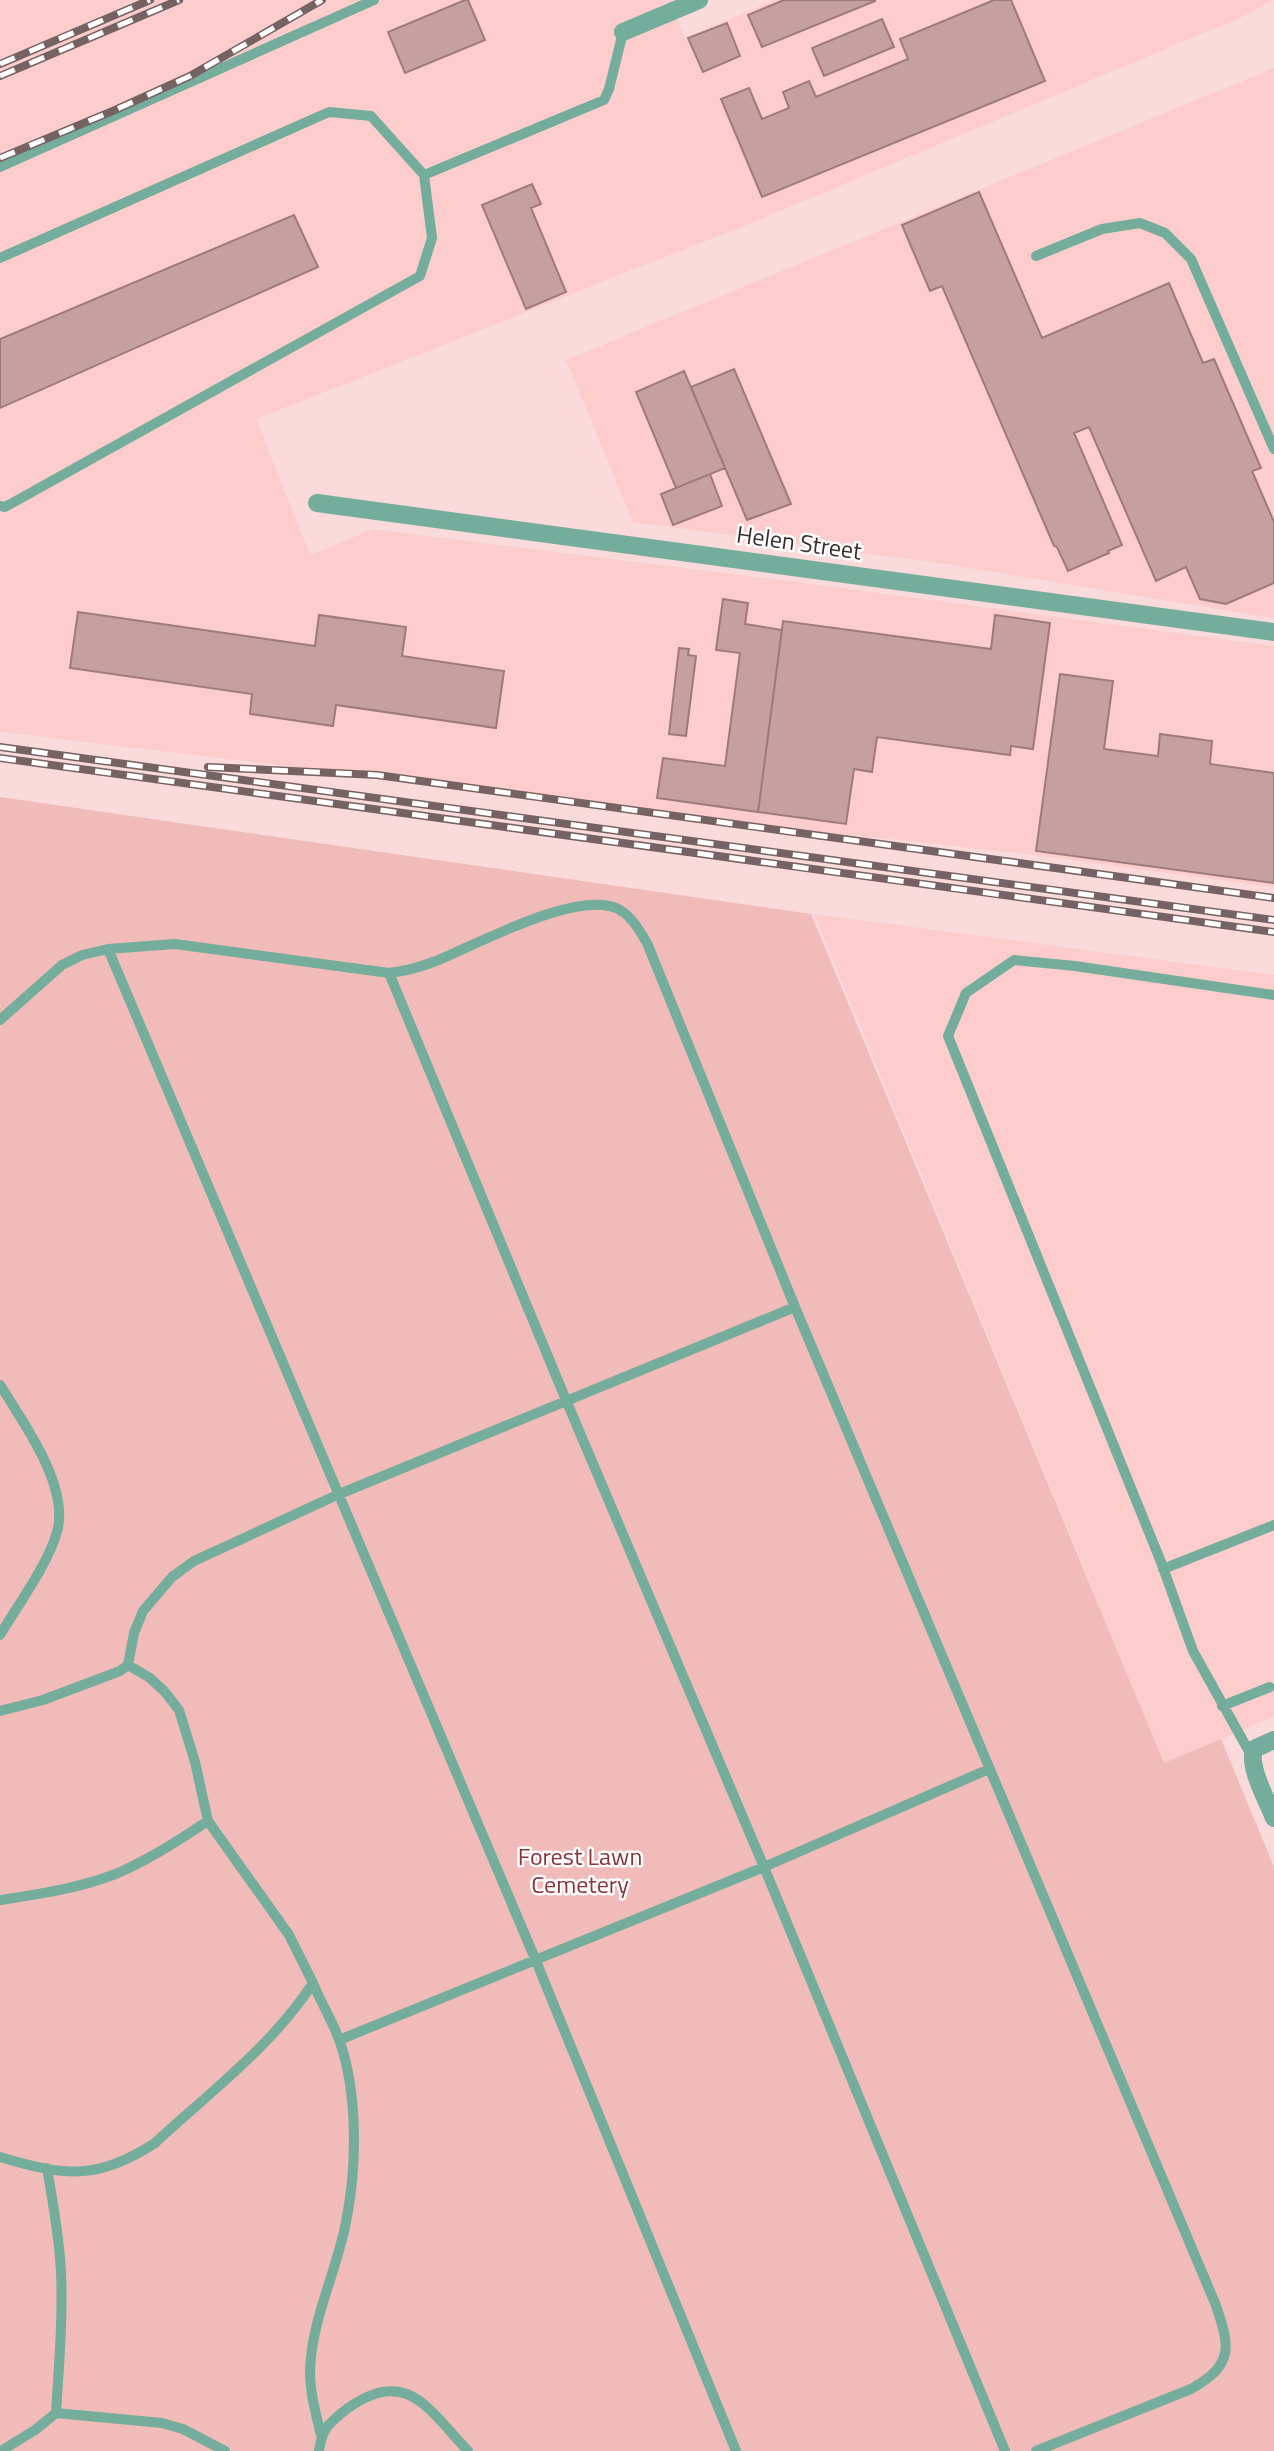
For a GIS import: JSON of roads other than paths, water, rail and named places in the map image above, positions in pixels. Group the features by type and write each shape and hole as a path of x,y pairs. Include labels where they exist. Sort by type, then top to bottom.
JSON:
{"street":[{"path":"623,32 699,0"},
{"name":"Helen Street","path":"317,503 1274,632"},
{"path":"1262,1747 1253,1767 1274,1818"}],"lane":[{"path":"0,167 374,0"},
{"path":"424,175 604,100 623,32"},
{"path":"0,258 329,112 371,116 424,175 432,239 420,276 5,507 0,506"},
{"path":"1036,256 1102,229 1140,223 1166,233 1191,259 1274,449"},
{"path":"0,1020 62,965 82,955 108,949 175,944 389,973 409,970 541,916 576,906 598,903 618,908 633,920 647,943 795,1307 1215,2304 1226,2343 1225,2357 1218,2370 1191,2389 1036,2451"},
{"path":"108,949 536,1961 736,2451"},
{"path":"1262,1747 1222,1706 1193,1651 1163,1569 948,1036 966,993 1014,960 1274,995"},
{"path":"389,973 566,1401 764,1867 1005,2451"},
{"path":"0,1711 43,1700 120,1671 128,1665 134,1633 143,1611 172,1577 194,1561 337,1495 795,1307"},
{"path":"0,1385 42,1456 55,1486 59,1510 57,1530 48,1553 0,1635"},
{"path":"1163,1569 1274,1525"},
{"path":"128,1665 165,1692 179,1710 195,1762 208,1821 289,1935 339,2040 349,2090 354,2158 346,2221 316,2331 310,2371 321,2435 319,2451"},
{"path":"1222,1706 1270,1687"},
{"path":"339,2040 764,1867 989,1769"},
{"path":"0,1900 60,1889 115,1874 174,1843 208,1821"},
{"path":"0,2157 80,2173 106,2169 135,2156 155,2143 276,2032 298,2007 313,1983"},
{"path":"47,2168 57,2222 61,2273 56,2413"},
{"path":"321,2435 339,2416 367,2396 395,2389 417,2399 468,2451"},
{"path":"1,2451 56,2413 162,2423 183,2429 225,2451"}],"railway":[{"path":"0,64 150,0"},
{"path":"0,76 179,0"},
{"path":"0,158 190,76 322,0"},
{"path":"0,747 1274,920"},
{"path":"0,758 1274,932"},
{"path":"208,767 377,775 1274,898"}],"park label":[{"name":"Forest Lawn Cemetery","path":"580,1871"}]}
